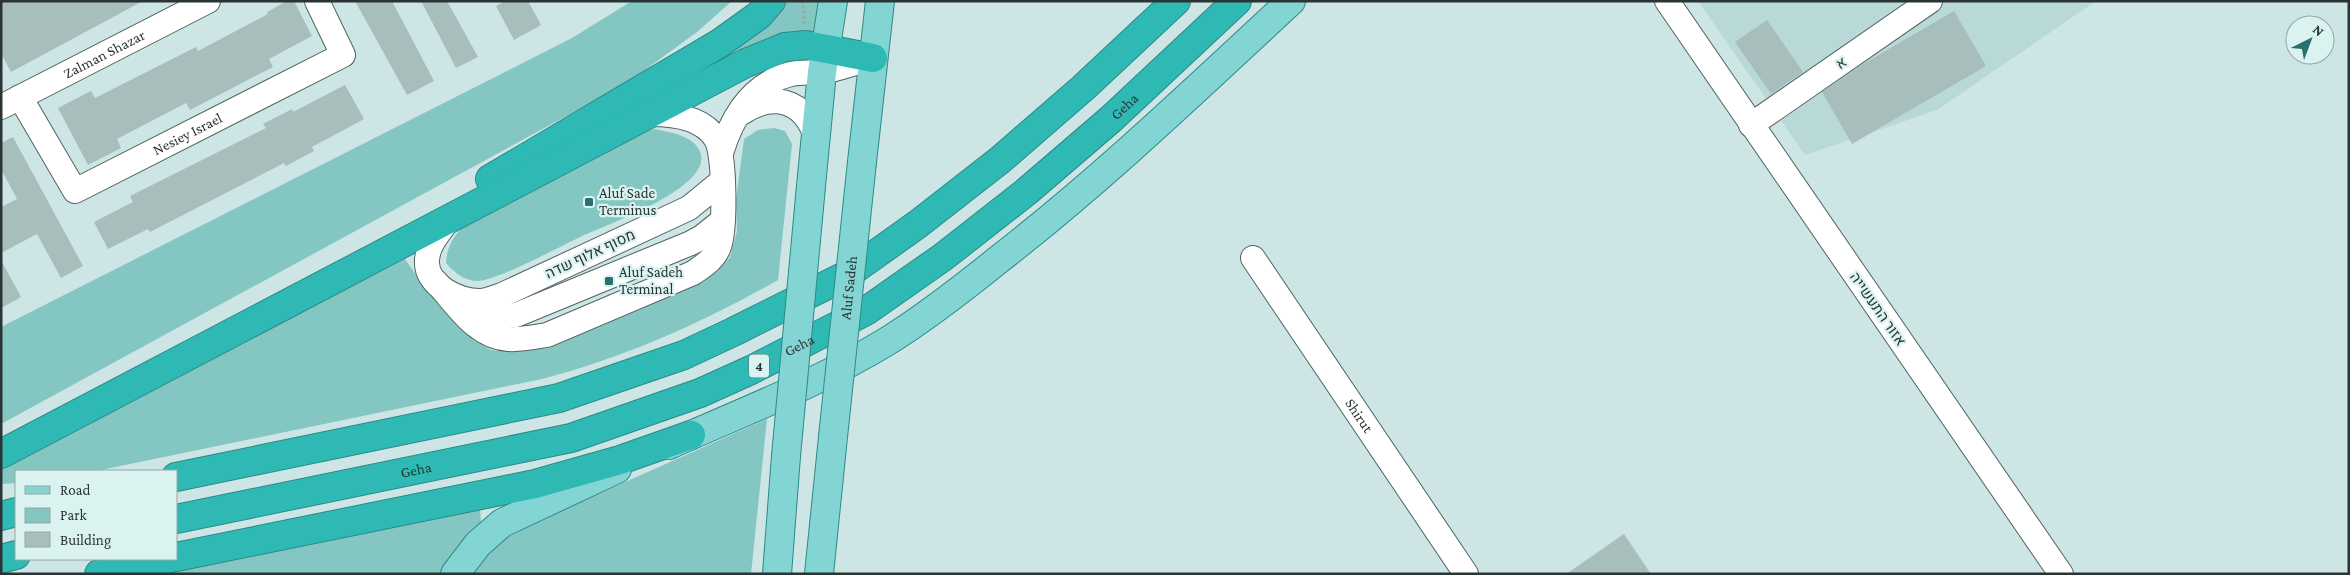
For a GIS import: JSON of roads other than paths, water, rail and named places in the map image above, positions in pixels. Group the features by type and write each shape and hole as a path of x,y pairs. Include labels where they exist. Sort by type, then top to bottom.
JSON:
{"highway":[{"path":"211,344 720,42 759,15 771,1"},
{"path":"178,477 559,398 684,355 724,336 845,276 918,224 1000,160 1070,99 1176,1"},
{"name":"Geha","path":"178,519 571,438 700,393 759,366 866,311 943,257 1026,192 1111,119 1237,1"},
{"path":"1,454 771,52 785,47 806,45 824,60 873,58"},
{"path":"178,557 535,484 620,460 691,436"},
{"path":"1,516 15,512"},
{"path":"1,559 15,555"},
{"path":"99,574 163,560"}],"main road":[{"path":"776,566 816,136 824,60 833,1"},
{"name":"Aluf Sadeh","path":"819,574 880,1"},
{"path":"455,574 478,544 502,524 823,375 886,342 927,314 1049,220 1102,175 1291,1"}],"street":[{"name":"Zalman Shazar","path":"10,102 208,1"},
{"name":"Nesiey Israel","path":"10,102 75,191 343,55 317,1"},
{"name":"אזור התעשייה","path":"1666,1 2061,574"},
{"name":"א","path":"1752,125 1930,1"},
{"path":"721,153 735,117 756,91 772,81 824,60"},
{"path":"735,117 751,107 778,100 788,103 802,113 813,127 816,136"},
{"path":"448,220 435,238 427,262 430,273 436,282 469,319 516,315 691,243 702,237 722,220 721,153 716,138 704,127 682,116 651,114"},
{"name":"מסוף אלוף שדה","path":"436,282 448,293 463,299 482,301 502,295 689,208 722,181"},
{"name":"Shirut","path":"1253,258 1466,574"}],"place":[{"name":"Aluf Sade Terminus","path":"589,202"},
{"name":"Aluf Sadeh Terminal","path":"609,281"}]}
